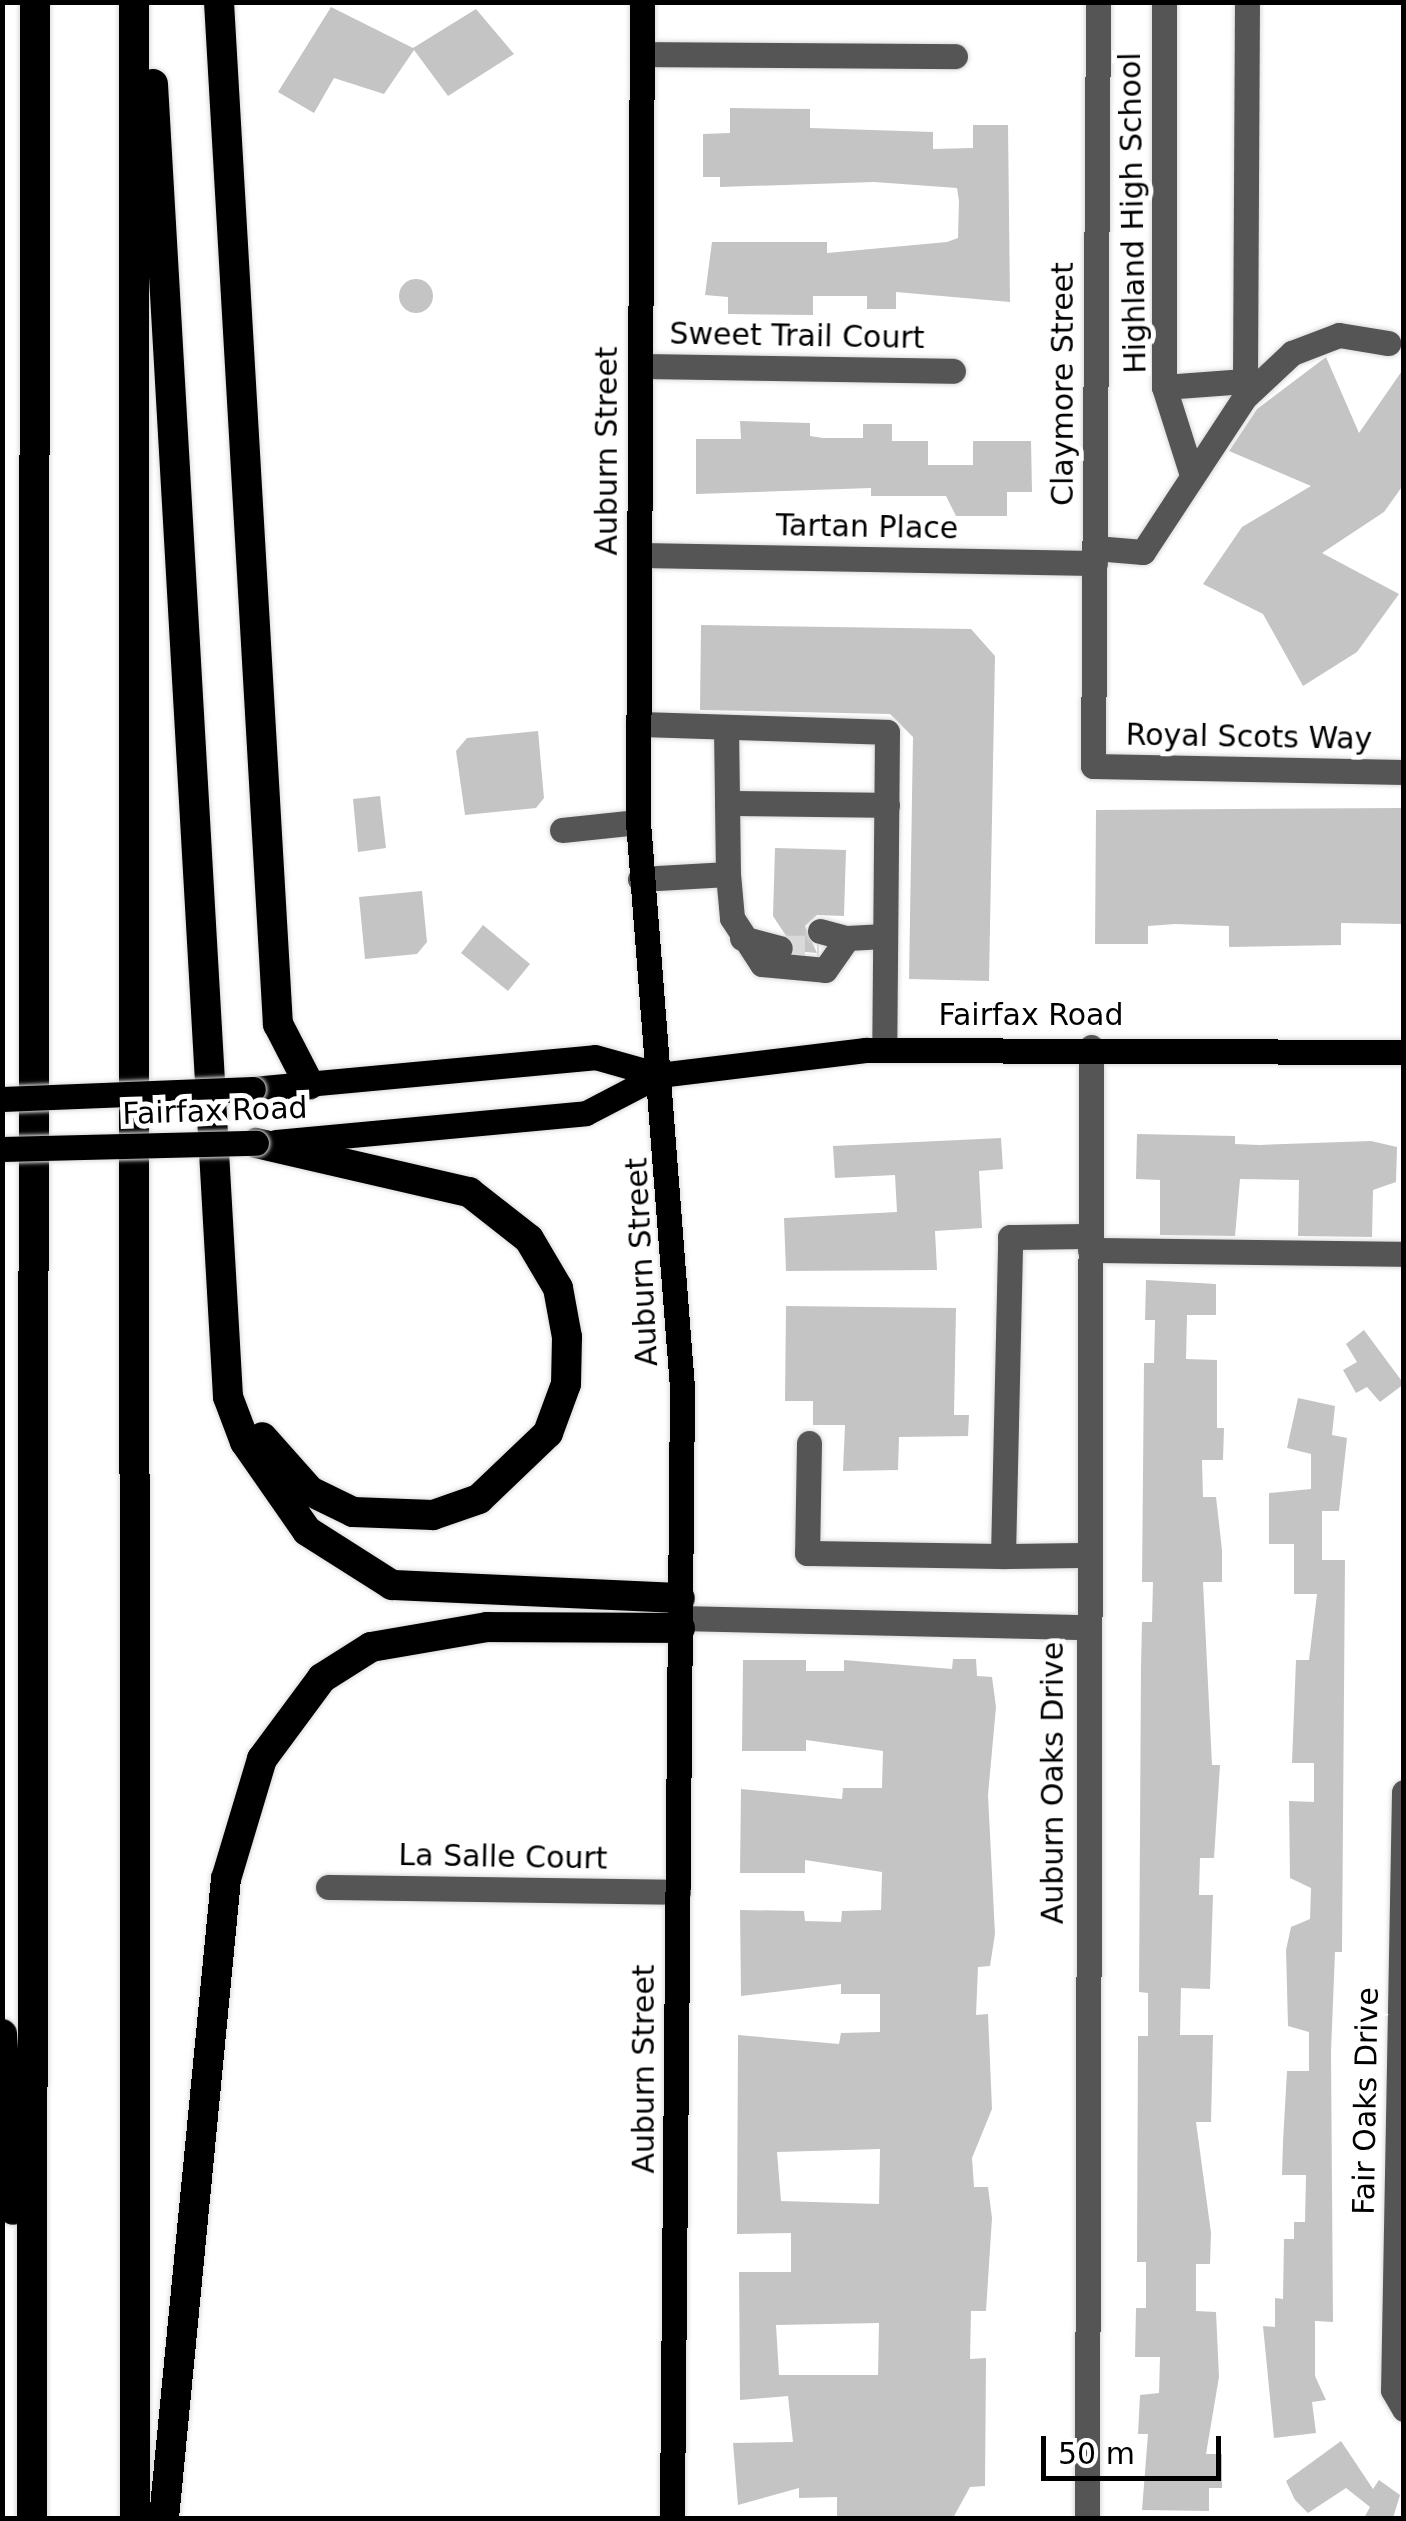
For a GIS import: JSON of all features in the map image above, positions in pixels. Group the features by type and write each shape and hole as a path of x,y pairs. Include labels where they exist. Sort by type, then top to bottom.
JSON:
{"highway":[{"path":"30,2518 35,2"},
{"path":"134,2 135,2518"},
{"path":"149,2 228,1397 245,1442 306,1531 350,1564 392,1585 680,1615"},
{"path":"218,2 278,1024 309,1084"},
{"path":"223,1332 275,1458 310,1491 384,1518 433,1514 491,1490 548,1434 566,1384 558,1288 528,1239 469,1192 256,1143"},
{"path":"164,2518 226,1879 262,1758 322,1678 370,1647 487,1627 680,1615"},
{"path":"2,2034 30,2518"}],"main road":[{"name":"Auburn Street","path":"642,2 638,822 640,879 680,1282 672,2518"},
{"name":"Fairfax Road","path":"2,1149 256,1143 586,1113 660,1075 884,1050 1091,1047 1404,1052"},
{"name":"Fairfax Road","path":"2,1099 253,1088 595,1057 660,1075"}],"street":[{"name":"Claymore Street","path":"1093,766 1098,2"},
{"name":"Highland High School","path":"1164,2 1164,386 1244,390"},
{"path":"1244,390 1247,2"},
{"path":"642,54 955,56"},
{"path":"1191,472 1244,390 1292,353 1339,335 1388,343"},
{"name":"Sweet Trail Court","path":"640,366 954,372"},
{"path":"1164,386 1191,472"},
{"name":"Tartan Place","path":"639,555 1095,556 1143,552 1191,472"},
{"path":"638,724 888,732 884,1050"},
{"path":"726,727 728,874 767,939 762,964 786,971 825,970 848,938"},
{"name":"Royal Scots Way","path":"1093,766 1403,770"},
{"path":"726,803 886,805"},
{"path":"562,830 638,822"},
{"path":"640,879 728,874"},
{"path":"819,939 885,936"},
{"name":"Auburn Oaks Drive","path":"1086,2518 1091,1047"},
{"path":"1003,1556 1010,1237 1404,1254"},
{"path":"809,1444 807,1553 1087,1555"},
{"path":"680,1615 1087,1627"},
{"name":"Fair Oaks Drive","path":"1404,1792 1393,2390 1404,2409"},
{"name":"La Salle Court","path":"328,1887 678,1892"}],"building":[{"path":"331,7 413,48 476,9 514,54 448,96 414,50 384,94 334,78 314,113 278,92"},
{"path":"730,108 810,109 810,128 933,132 933,149 973,148 973,125 1008,125 1010,302 896,292 896,309 867,309 867,296 813,296 813,315 728,314 728,297 705,295 712,242 827,242 827,253 947,242 958,238 959,201 957,188 874,182 720,187 720,177 703,177 703,134 730,133"},
{"path":"416,279 428,284 433,296 428,308 416,313 404,308 399,296 404,284"},
{"path":"1326,357 1359,433 1404,368 1404,484 1384,512 1322,553 1399,594 1357,652 1303,686 1263,614 1203,584 1242,527 1311,486 1229,451 1257,409"},
{"path":"740,421 810,423 810,436 823,438 863,438 863,424 892,424 892,441 928,441 928,465 973,465 973,441 1031,441 1032,492 1007,492 1007,516 956,516 946,496 871,496 871,488 696,494 696,439 741,439"},
{"path":"701,625 971,629 995,656 989,981 909,979 913,737 890,714 700,710"},
{"path":"538,731 544,798 536,808 465,815 456,751 467,738"},
{"path":"380,796 386,848 358,852 353,799"},
{"path":"1404,808 1404,924 1341,923 1341,945 1229,947 1229,926 1175,924 1148,926 1148,944 1095,944 1096,810"},
{"path":"775,848 846,850 844,916 817,915 805,926 817,953 796,951 773,916"},
{"path":"422,891 427,942 417,954 365,959 359,897"},
{"path":"483,925 530,964 508,991 461,953"},
{"path":"1137,1134 1235,1136 1235,1144 1259,1145 1371,1141 1397,1147 1396,1182 1373,1190 1372,1237 1298,1236 1299,1180 1240,1179 1235,1236 1160,1235 1160,1180 1136,1179"},
{"path":"1001,1138 1003,1169 979,1171 982,1228 935,1231 937,1270 786,1271 784,1218 897,1212 895,1175 835,1178 833,1146"},
{"path":"1146,1280 1216,1284 1216,1315 1187,1315 1186,1359 1217,1360 1217,1428 1224,1428 1223,1460 1202,1460 1203,1497 1216,1497 1222,1550 1222,1582 1203,1582 1212,1765 1220,1765 1214,1858 1200,1858 1199,1895 1213,1895 1210,1989 1181,1988 1180,2035 1213,2035 1211,2122 1196,2122 1211,2233 1210,2264 1196,2264 1196,2311 1216,2312 1219,2377 1206,2454 1222,2454 1222,2488 1209,2488 1209,2511 1142,2510 1148,2434 1138,2434 1140,2395 1159,2393 1160,2357 1135,2357 1136,2308 1146,2308 1146,2262 1137,2262 1138,2036 1148,2036 1148,1993 1139,1992 1141,1666 1142,1622 1152,1622 1153,1582 1142,1582 1144,1363 1154,1363 1155,1320 1145,1320"},
{"path":"786,1306 956,1308 954,1415 969,1415 968,1436 899,1437 898,1470 843,1471 845,1425 813,1425 813,1401 785,1401"},
{"path":"1364,1330 1404,1384 1380,1402 1367,1387 1356,1393 1343,1370 1357,1362 1346,1344"},
{"path":"1298,1398 1335,1406 1332,1435 1347,1438 1339,1511 1322,1511 1322,1560 1345,1560 1342,1952 1335,1952 1331,2052 1333,2322 1315,2321 1315,2376 1326,2400 1312,2402 1316,2433 1274,2438 1263,2326 1275,2327 1275,2298 1283,2299 1284,2239 1294,2239 1294,2222 1305,2222 1306,2175 1282,2175 1287,2071 1309,2071 1309,2032 1288,2026 1286,1950 1291,1927 1310,1919 1311,1888 1290,1878 1289,1801 1314,1802 1314,1763 1292,1763 1296,1660 1309,1660 1317,1594 1294,1594 1294,1544 1269,1544 1269,1493 1311,1489 1311,1454 1287,1448"},
{"path":"953,1659 976,1659 977,1676 992,1677 996,1707 988,1795 995,1934 990,1966 978,1967 976,2015 988,2014 992,2109 972,2158 974,2187 988,2187 992,2218 986,2311 971,2311 970,2359 986,2358 985,2486 970,2487 953,2518 837,2518 837,2497 799,2498 799,2488 738,2505 733,2443 793,2442 788,2396 740,2400 739,2272 791,2272 791,2233 737,2234 738,2035 839,2044 841,2033 880,2032 880,1994 841,1994 841,1984 741,1996 740,1910 804,1911 805,1921 841,1922 842,1911 881,1910 882,1872 805,1860 805,1873 740,1873 741,1789 842,1799 843,1788 882,1788 883,1751 806,1740 806,1751 742,1751 743,1660 806,1660 806,1671 844,1671 844,1660 952,1669","holes":["880,2149 879,2204 781,2201 777,2152","879,2323 878,2375 779,2375 776,2325"]},
{"path":"1341,2441 1373,2489 1379,2480 1400,2495 1393,2518 1364,2518 1370,2507 1346,2488 1308,2513 1295,2500 1286,2481"}],"tunnel":[{"path":"780,948 819,947"}]}
